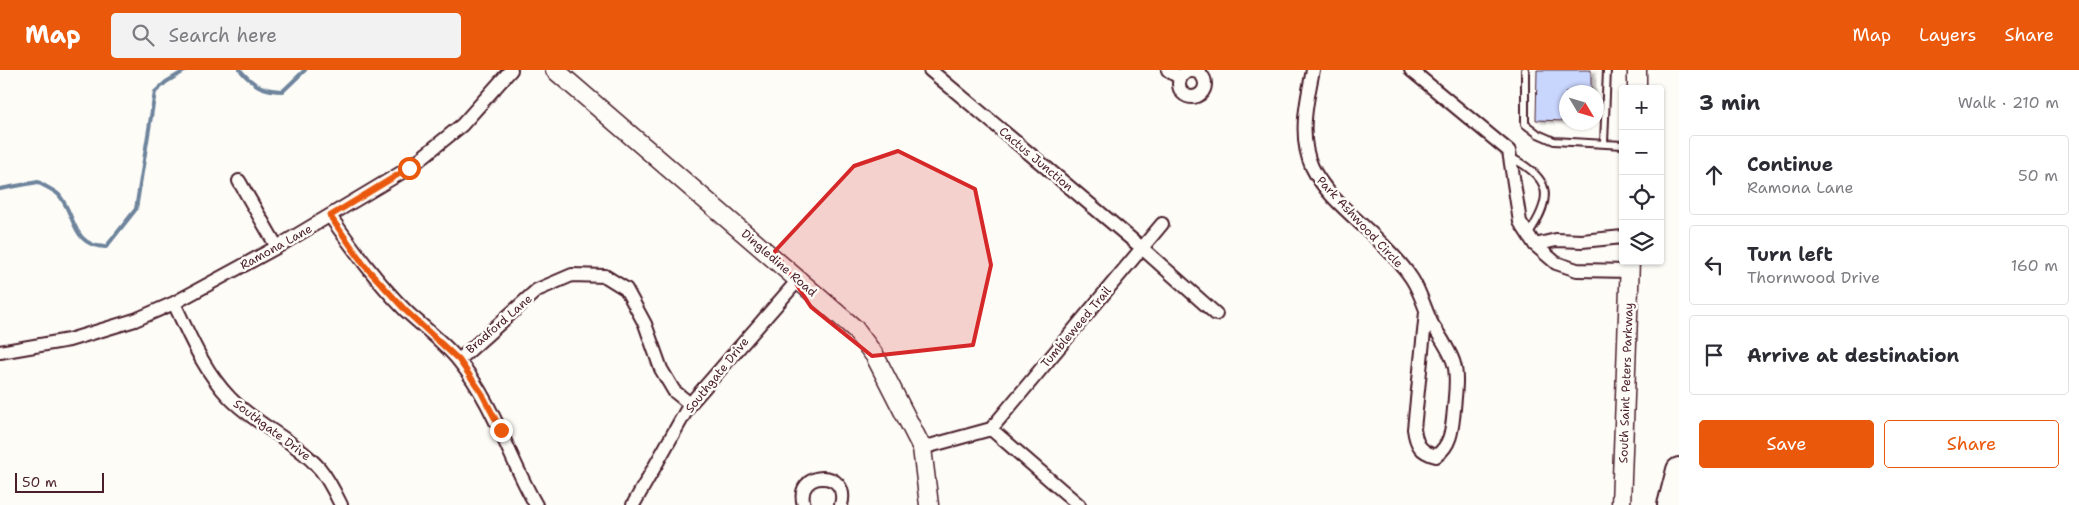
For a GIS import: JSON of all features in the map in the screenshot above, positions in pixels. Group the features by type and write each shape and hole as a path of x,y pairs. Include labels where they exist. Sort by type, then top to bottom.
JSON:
{"highway":[{"path":"1670,505 1679,470"},
{"path":"1679,500 1679,505"}],"street":[{"name":"Ramona Lane","path":"0,352 69,340 136,320 277,247 409,168 462,125 511,70"},
{"name":"Dingledine Road","path":"555,70 854,328 875,356 922,448 929,505"},
{"name":"Cactus Junction","path":"930,70 1142,248 1216,314"},
{"path":"1168,70 1180,78"},
{"name":"Park Ashwood Circle","path":"1312,70 1305,110 1306,146 1311,165 1320,181 1342,206 1386,248 1413,280 1426,312 1454,363 1456,384 1452,431 1450,440 1444,450 1436,456 1428,454 1420,448 1414,429 1426,312"},
{"path":"1411,70 1508,151 1520,222 1529,233 1535,245 1552,257 1556,263 1577,270 1630,266"},
{"path":"1637,70 1637,85"},
{"path":"239,181 277,247"},
{"path":"330,216 364,265 406,311 459,360 481,392 495,418 536,505"},
{"name":"Tumbleweed Trail","path":"991,429 1162,224"},
{"path":"1535,245 1556,240 1582,241 1619,237"},
{"name":"South Saint Peters Parkway","path":"1621,505 1630,266"},
{"name":"Bradford Lane","path":"459,360 537,290 572,275 605,276 626,289 644,324 661,369 674,391 690,404"},
{"name":"Southgate Drive","path":"633,505 690,404 798,279"},
{"name":"Southgate Drive","path":"174,302 205,367 231,400 306,456 319,468 328,479 341,505"},
{"path":"922,448 991,429 1079,505"},
{"path":"804,505 804,489 808,484 820,478 833,480 838,485 843,497 841,505"}],"lane":[{"path":"1525,70 1525,124 1538,134 1554,141 1619,144"},
{"path":"1604,143 1607,70"},
{"path":"1510,157 1537,173 1542,179 1544,208 1529,233"}],"highlighted area":[{"path":"898,151 975,189 991,265 973,345 872,356 811,307 775,251 854,166"}],"building":[{"path":"1537,70 1591,70 1591,85 1559,85 1559,121 1536,120"}],"waterway":[{"path":"0,189 38,182 59,195 80,235 86,241 106,247 136,209 155,92 166,82 186,70"},
{"path":"240,70 249,80 259,86 270,90 283,91 305,70"}],"route":[{"path":"409,168 330,216 364,265 406,311 459,360 481,392 501,430"}]}
